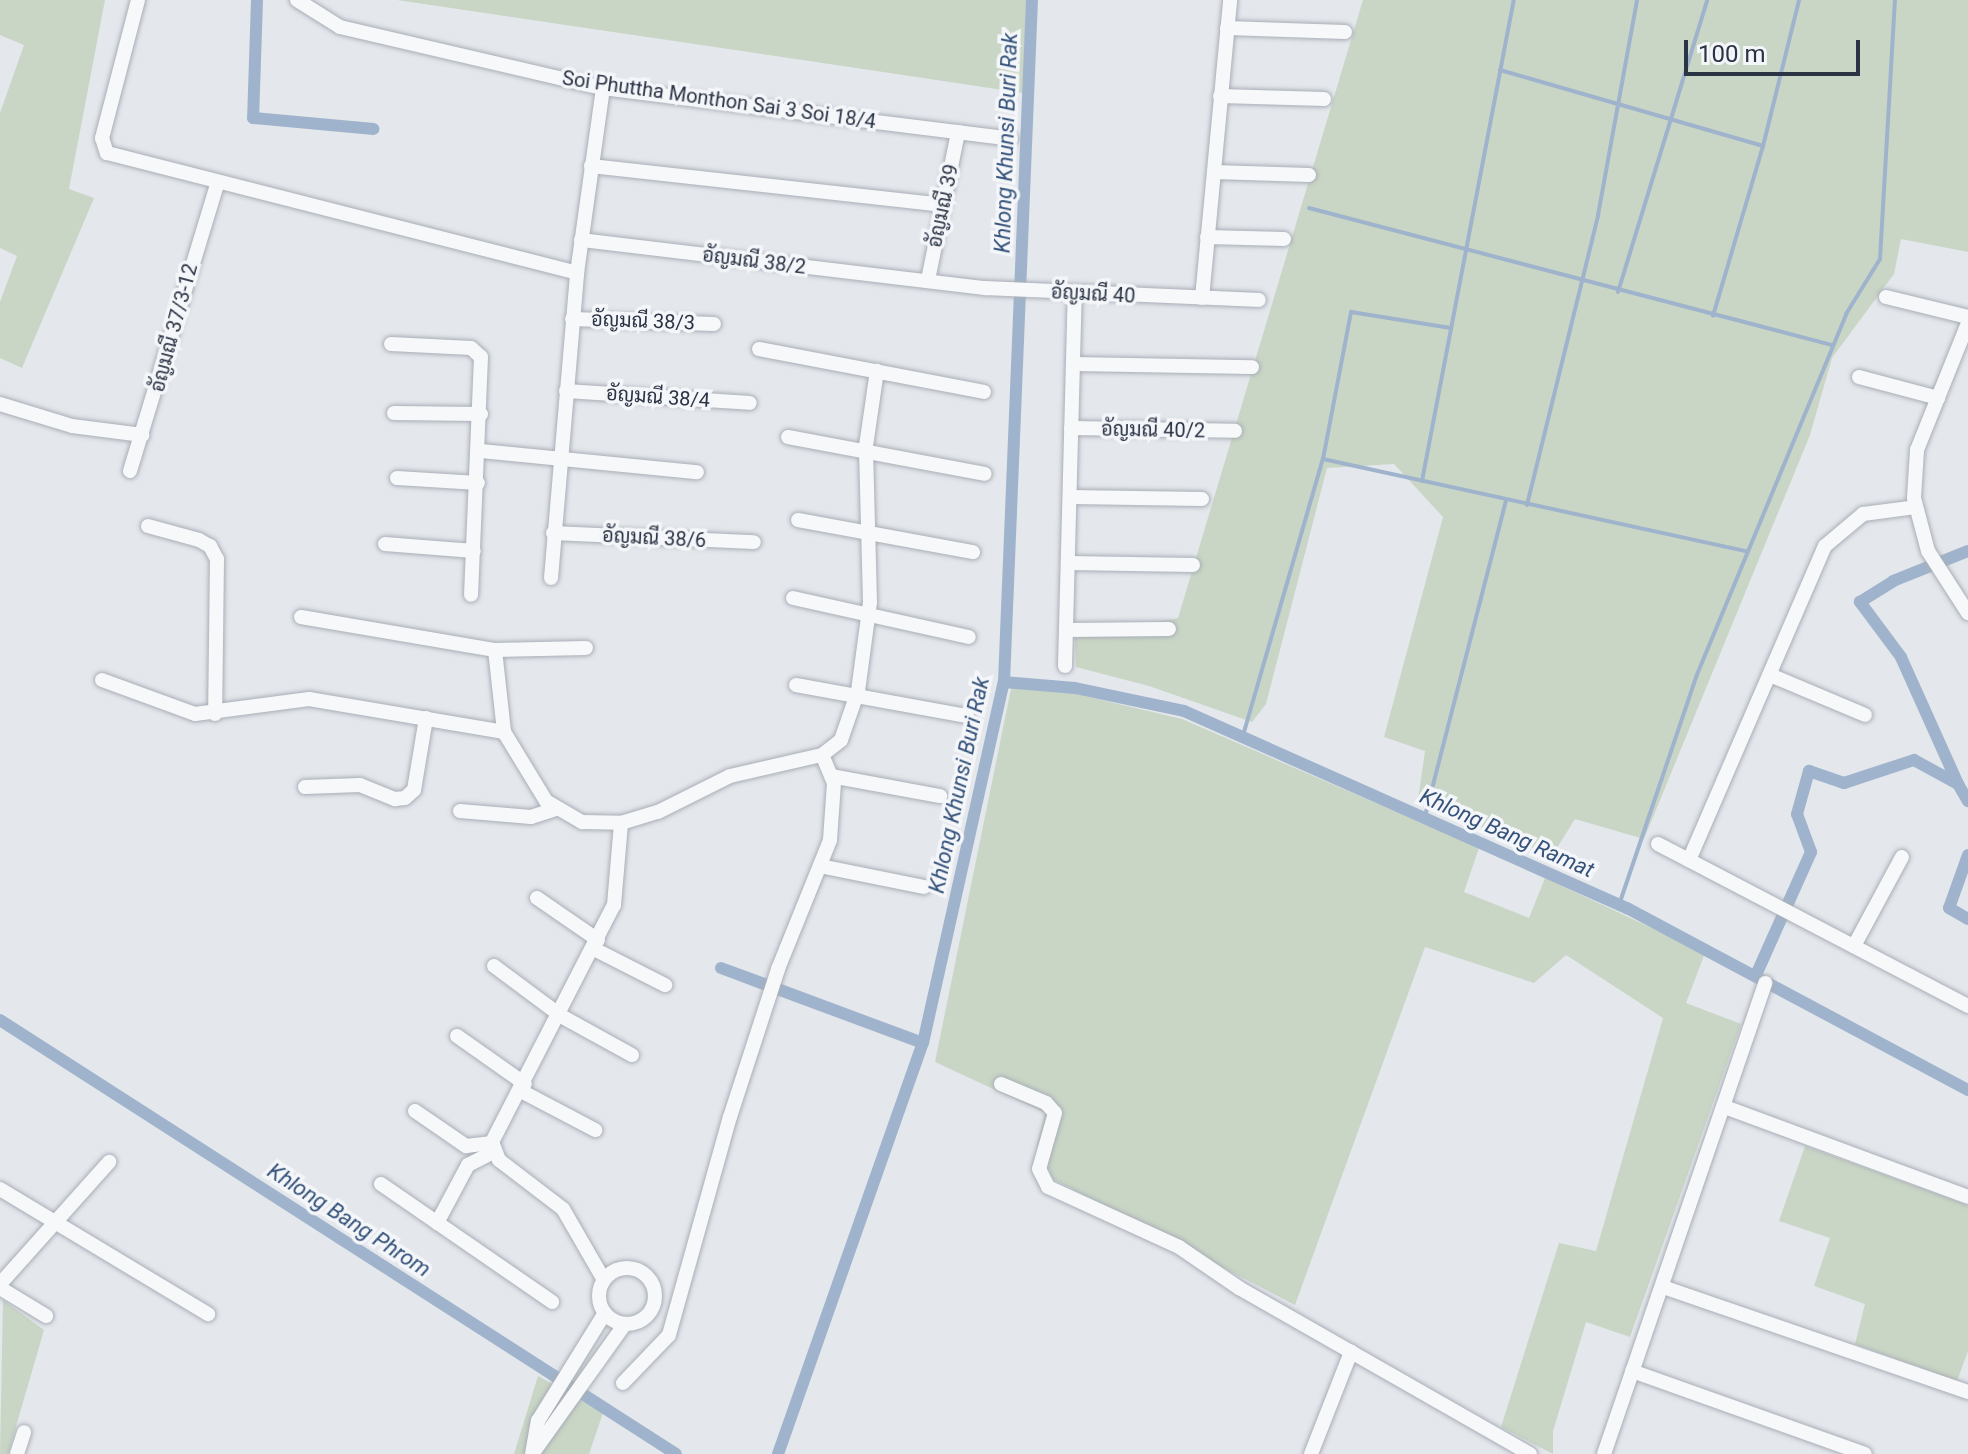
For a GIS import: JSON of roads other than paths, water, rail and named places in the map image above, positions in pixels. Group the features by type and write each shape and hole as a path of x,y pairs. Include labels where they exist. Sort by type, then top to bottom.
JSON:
{"street":[{"path":"138,0 102,147 115,157 577,273"},
{"name":"Soi Phuttha Monthon Sai 3 Soi 18/4","path":"297,0 340,27 603,88 1011,139"},
{"path":"1202,298 1230,0"},
{"path":"1227,28 1345,32"},
{"path":"551,578 572,319 603,88"},
{"path":"1220,96 1324,99"},
{"name":"อัญมณี 39","path":"928,280 958,132"},
{"path":"591,166 944,205"},
{"path":"1214,172 1309,175"},
{"name":"อัญมณี 37/3-12","path":"130,471 217,184"},
{"path":"1207,237 1284,239"},
{"name":"อัญมณี 38/2","path":"581,240 928,280"},
{"name":"อัญมณี 40","path":"928,280 986,288 1259,300"},
{"path":"1065,666 1073,364 1069,293"},
{"path":"1886,297 1968,320 1917,450 1916,507 1928,551 1946,573 1968,613"},
{"name":"อัญมณี 38/3","path":"572,319 714,324"},
{"path":"391,344 478,350 481,451 471,595"},
{"path":"759,349 984,392"},
{"path":"1953,362 1968,367"},
{"path":"1073,364 1252,367"},
{"path":"495,650 504,732 555,809 582,822 621,823 658,812 730,776 822,755 841,740 856,696 869,615 866,452 877,371"},
{"path":"1859,377 1938,398"},
{"name":"อัญมณี 38/4","path":"566,391 750,403"},
{"path":"0,404 43,419 142,435"},
{"path":"394,413 481,414"},
{"name":"อัญมณี 40/2","path":"1071,428 1235,431"},
{"path":"788,437 985,474"},
{"path":"481,451 697,472"},
{"path":"397,478 478,483"},
{"path":"1071,497 1202,499"},
{"path":"1689,860 1825,546 1840,528 1863,514 1916,507"},
{"path":"798,520 973,552"},
{"path":"148,526 199,540 210,546 217,559 215,714"},
{"name":"อัญมณี 38/6","path":"553,533 754,542"},
{"path":"385,544 474,551"},
{"path":"1068,563 1193,565"},
{"path":"793,598 969,637"},
{"path":"301,617 495,650 586,648"},
{"path":"1067,630 1169,629"},
{"path":"1770,675 1865,715"},
{"path":"102,680 195,714 215,714 309,699 504,732"},
{"path":"796,685 967,716"},
{"path":"305,787 360,785 405,798 414,790 426,718"},
{"path":"623,1383 669,1335 730,1117 778,969 820,866 836,804 831,776 822,755"},
{"path":"831,776 940,796"},
{"path":"460,811 531,817 555,809"},
{"path":"437,1223 468,1165 493,1147 614,905 621,870 621,823"},
{"path":"1658,844 1968,1006"},
{"path":"1854,946 1902,857"},
{"path":"820,866 924,887"},
{"path":"537,898 596,944 665,985"},
{"path":"494,966 561,1016 632,1055"},
{"path":"1604,1454 1765,983"},
{"path":"457,1036 523,1088 595,1130"},
{"path":"1001,1084 1046,1103 1055,1113 1039,1169 1048,1187 1179,1247 1351,1352 1530,1454"},
{"path":"1725,1107 1968,1197"},
{"path":"415,1111 466,1146 493,1147 563,1209 604,1280"},
{"path":"46,1316 0,1286 109,1162"},
{"path":"381,1184 552,1302"},
{"path":"0,1189 208,1314"},
{"path":"598,1343 625,1324 650,1312 653,1284 631,1268 614,1270 604,1280 599,1300 605,1313 625,1324"},
{"path":"1663,1287 1968,1392"},
{"path":"532,1454 544,1426 598,1343 605,1313"},
{"path":"1311,1454 1351,1352"},
{"path":"1632,1371 1865,1454"},
{"path":"17,1454 24,1432"}],"waterway":[{"path":"257,0 253,118 374,129"},
{"name":"Khlong Khunsi Buri Rak","path":"778,1454 923,1043 1004,682 1032,0"},
{"path":"1422,481 1514,0"},
{"path":"1527,505 1598,215 1637,0"},
{"path":"1618,292 1707,0"},
{"path":"1763,146 1799,0"},
{"path":"1619,905 1696,677 1846,314 1880,259 1895,0"},
{"path":"1500,70 1763,146 1713,316"},
{"path":"1309,208 1832,345"},
{"path":"1242,739 1323,459 1351,312 1451,328"},
{"path":"1323,459 1748,552"},
{"path":"1424,820 1506,501"},
{"path":"1958,784 1901,657 1860,602 1893,581 1968,551"},
{"name":"Khlong Bang Ramat","path":"1004,682 1075,688 1184,711 1627,908 1968,1090"},
{"path":"1756,975 1811,852 1797,814 1809,771 1844,783 1914,760 1958,784 1968,801"},
{"path":"1968,855 1949,908 1968,919"},
{"path":"721,968 923,1043"},
{"name":"Khlong Bang Phrom","path":"0,1020 676,1454"}]}
